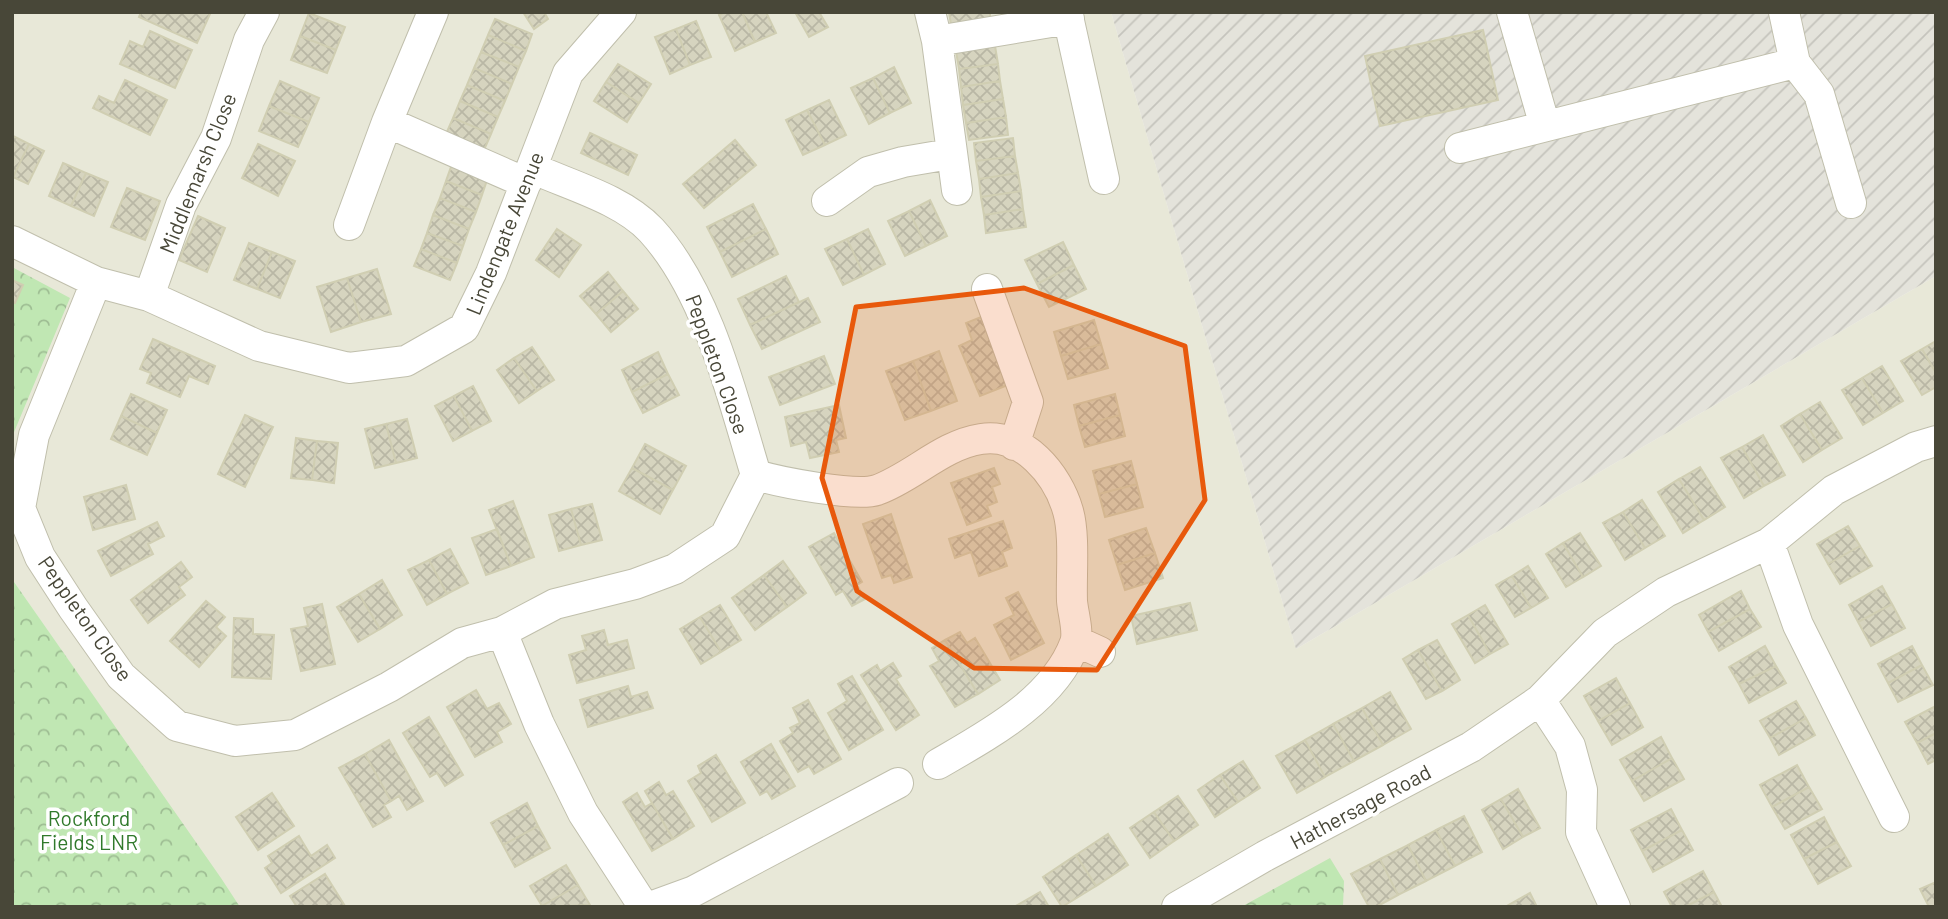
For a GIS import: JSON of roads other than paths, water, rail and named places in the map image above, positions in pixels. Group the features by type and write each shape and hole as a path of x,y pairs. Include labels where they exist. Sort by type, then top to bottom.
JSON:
{"street":[{"name":"Middlemarsh Close","path":"149,296 181,205 216,138 249,40 264,12"},
{"path":"349,225 387,122 433,12"},
{"name":"Lindengate Avenue","path":"12,241 96,282 149,296 259,346 349,368 406,361 464,328 491,273 568,73 621,12"},
{"path":"930,12 937,41 950,154 957,190"},
{"path":"1512,12 1545,126"},
{"path":"1784,12 1795,63 1819,94 1851,203"},
{"path":"937,41 1068,16 1104,179"},
{"path":"1460,148 1795,63"},
{"name":"Peppleton Close","path":"96,282 34,435 20,508 40,557 121,676 177,726 235,741 295,735 389,687 462,643 502,632 555,604 635,584 675,569 724,536 757,475 729,388 692,289 650,229 618,207 387,122"},
{"path":"827,201 868,172 903,162 950,154"},
{"path":"986,289 1028,402 1014,445"},
{"path":"757,475 791,485 875,491 945,452 982,438 1014,445 1034,455 1048,473 1068,512 1088,646 1059,670 1031,704 939,764"},
{"name":"Hathersage Road","path":"1177,907 1265,856 1471,747 1540,700 1605,633 1666,592 1769,543 1834,490 1916,447 1936,441"},
{"path":"1769,543 1798,625 1894,817"},
{"path":"502,632 539,724 583,813 644,907"},
{"path":"1540,700 1570,746 1582,790 1581,832 1615,907"},
{"path":"650,907 695,891 898,783"}],"park label":[{"name":"Rockford Fields LNR","path":"89,829"}]}
